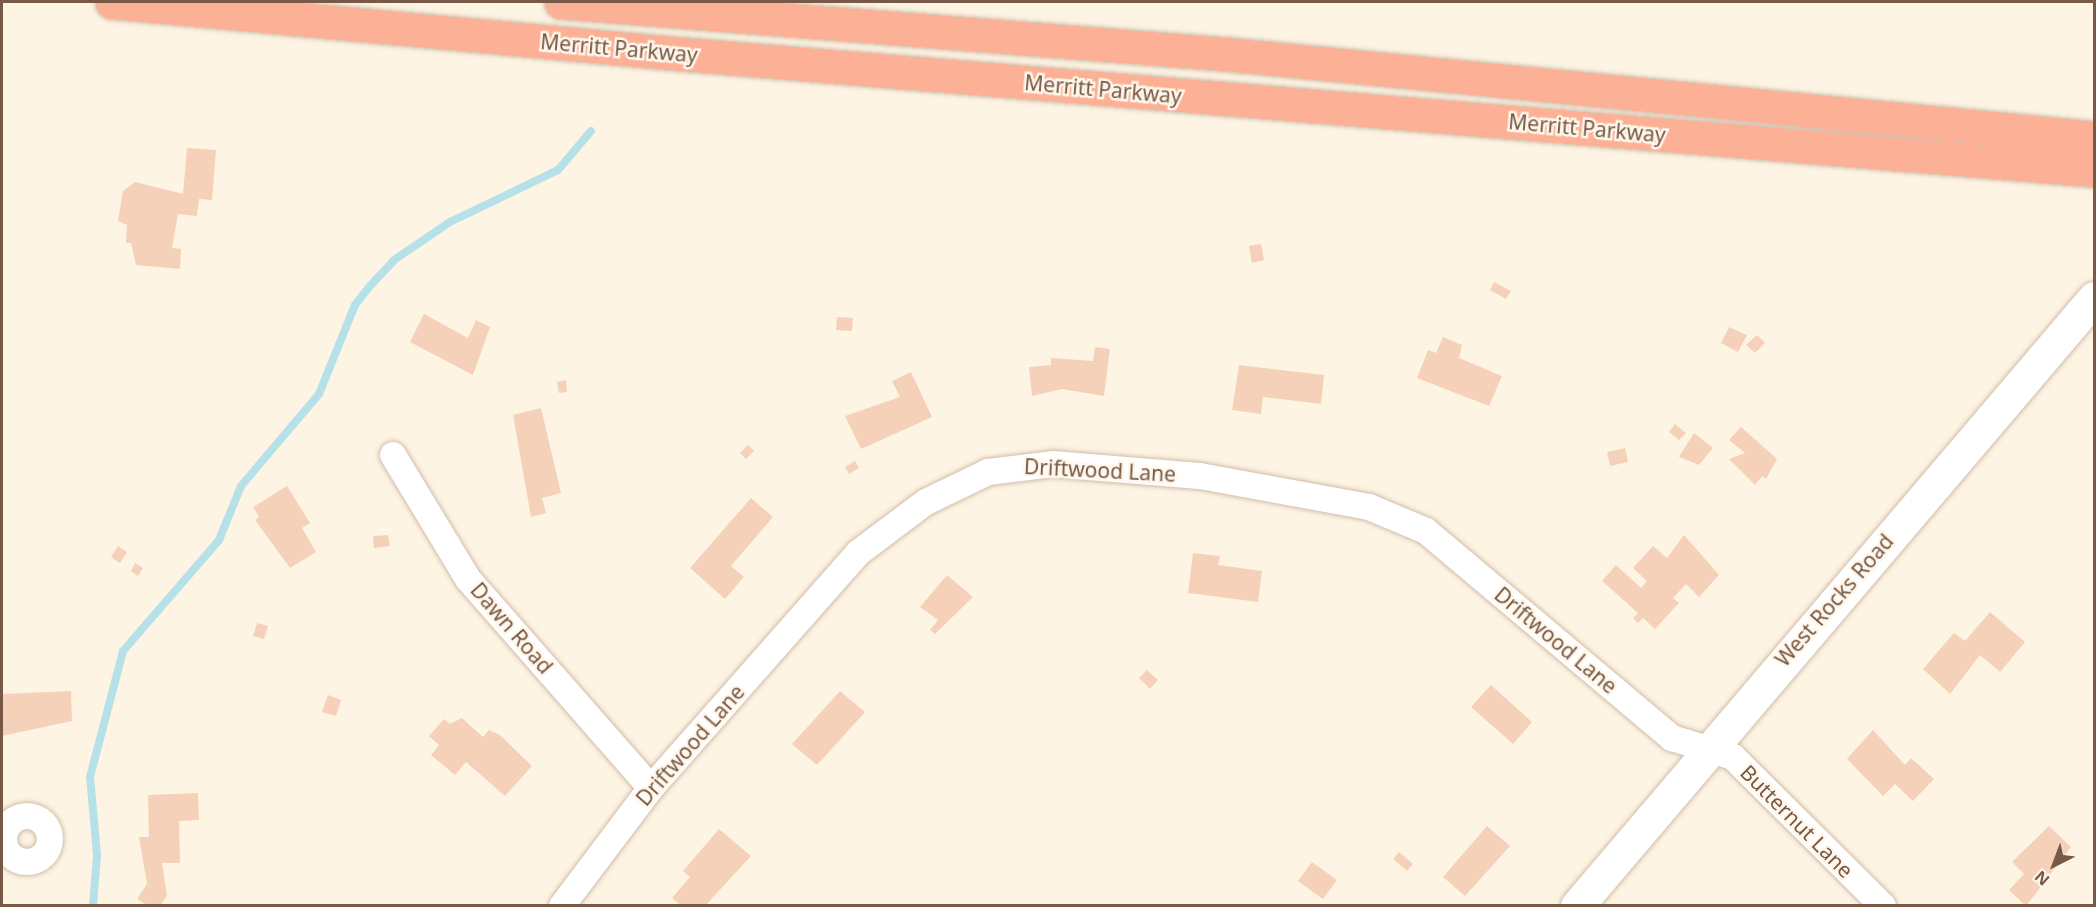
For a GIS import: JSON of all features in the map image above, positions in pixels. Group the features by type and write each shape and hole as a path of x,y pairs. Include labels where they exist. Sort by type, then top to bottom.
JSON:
{"highway":[{"name":"Merritt Parkway","path":"112,2 670,53 2094,170"},
{"name":"Merritt Parkway","path":"561,2 1237,55 2094,138"}],"main road":[{"name":"West Rocks Road","path":"1577,906 1705,750 2094,298"}],"street":[{"name":"Dawn Road","path":"393,455 468,579 651,788"},
{"name":"Driftwood Lane","path":"562,906 651,788 858,553 897,520 988,472 1053,464 1200,476 1369,507 1400,519 1426,531 1672,738 1705,750"},
{"name":"Butternut Lane","path":"1705,750 1733,757 1883,906"}],"building":[{"path":"187,148 216,150 212,200 199,199 197,216 178,214 172,248 181,249 180,269 136,265 131,243 126,243 127,225 118,221 123,191 135,182 183,194"},
{"path":"1261,244 1264,260 1252,263 1249,246"},
{"path":"1494,282 1511,291 1506,299 1490,290"},
{"path":"424,314 468,338 476,320 490,327 473,375 410,342"},
{"path":"837,317 853,318 852,331 836,330"},
{"path":"1729,327 1747,335 1738,352 1721,343"},
{"path":"1757,335 1765,343 1755,353 1746,345"},
{"path":"1443,337 1462,345 1459,358 1502,376 1489,406 1417,378 1428,350 1436,353"},
{"path":"1095,347 1110,349 1104,396 1062,389 1032,396 1029,367 1051,365 1051,358 1093,361"},
{"path":"1239,365 1324,375 1321,404 1263,397 1261,414 1232,410"},
{"path":"911,372 932,417 861,449 845,416 900,397 892,381"},
{"path":"566,380 567,392 559,393 557,382"},
{"path":"541,408 561,493 542,498 546,513 531,517 513,415"},
{"path":"1675,424 1686,433 1679,440 1669,432"},
{"path":"1741,427 1777,459 1766,479 1762,476 1755,485 1729,459 1745,453 1729,440"},
{"path":"1694,433 1713,448 1699,465 1679,457"},
{"path":"748,445 754,451 746,459 740,453"},
{"path":"1625,448 1628,462 1610,466 1607,452"},
{"path":"855,461 859,468 849,474 845,467"},
{"path":"287,486 310,523 302,528 316,552 290,568 255,520 259,517 253,507"},
{"path":"751,498 773,517 731,566 744,577 725,599 690,568"},
{"path":"388,535 390,546 374,548 373,536"},
{"path":"1684,535 1719,575 1699,597 1686,584 1673,598 1679,603 1655,629 1643,618 1638,623 1633,618 1638,613 1602,581 1616,565 1641,588 1647,581 1633,568 1653,546 1667,558"},
{"path":"118,546 127,552 120,563 111,557"},
{"path":"1193,553 1220,556 1218,565 1262,571 1258,602 1188,593"},
{"path":"135,563 143,568 138,576 131,571"},
{"path":"947,575 973,597 935,634 930,630 938,620 920,607"},
{"path":"1990,612 2025,642 2000,672 1980,655 1950,694 1923,669 1954,633 1965,641"},
{"path":"257,623 268,626 264,639 253,636"},
{"path":"1147,670 1158,680 1150,689 1139,678"},
{"path":"1491,685 1532,722 1513,744 1471,707"},
{"path":"71,691 72,721 2,736 2,694"},
{"path":"840,691 865,712 817,765 792,744"},
{"path":"328,695 341,700 336,716 322,712"},
{"path":"462,718 483,737 489,730 500,735 532,766 505,796 466,762 455,775 431,755 439,745 429,736 444,719 450,724"},
{"path":"1873,730 1905,765 1911,758 1934,779 1913,801 1895,784 1883,796 1847,759"},
{"path":"198,793 199,820 179,821 180,863 162,863 167,896 160,906 148,906 137,899 147,884 139,837 149,837 148,795"},
{"path":"1487,826 1510,846 1465,896 1443,877"},
{"path":"2049,826 2071,847 2026,906 2009,890 2024,874 2012,862"},
{"path":"719,829 751,856 705,906 681,906 672,898 690,877 683,871"},
{"path":"1399,852 1413,864 1407,871 1393,859"},
{"path":"1312,862 1337,880 1323,899 1298,881"}],"waterway":[{"path":"93,906 97,855 90,777 123,651 219,540 241,486 319,394 355,305 370,286 394,260 450,222 558,170 591,131"}]}
